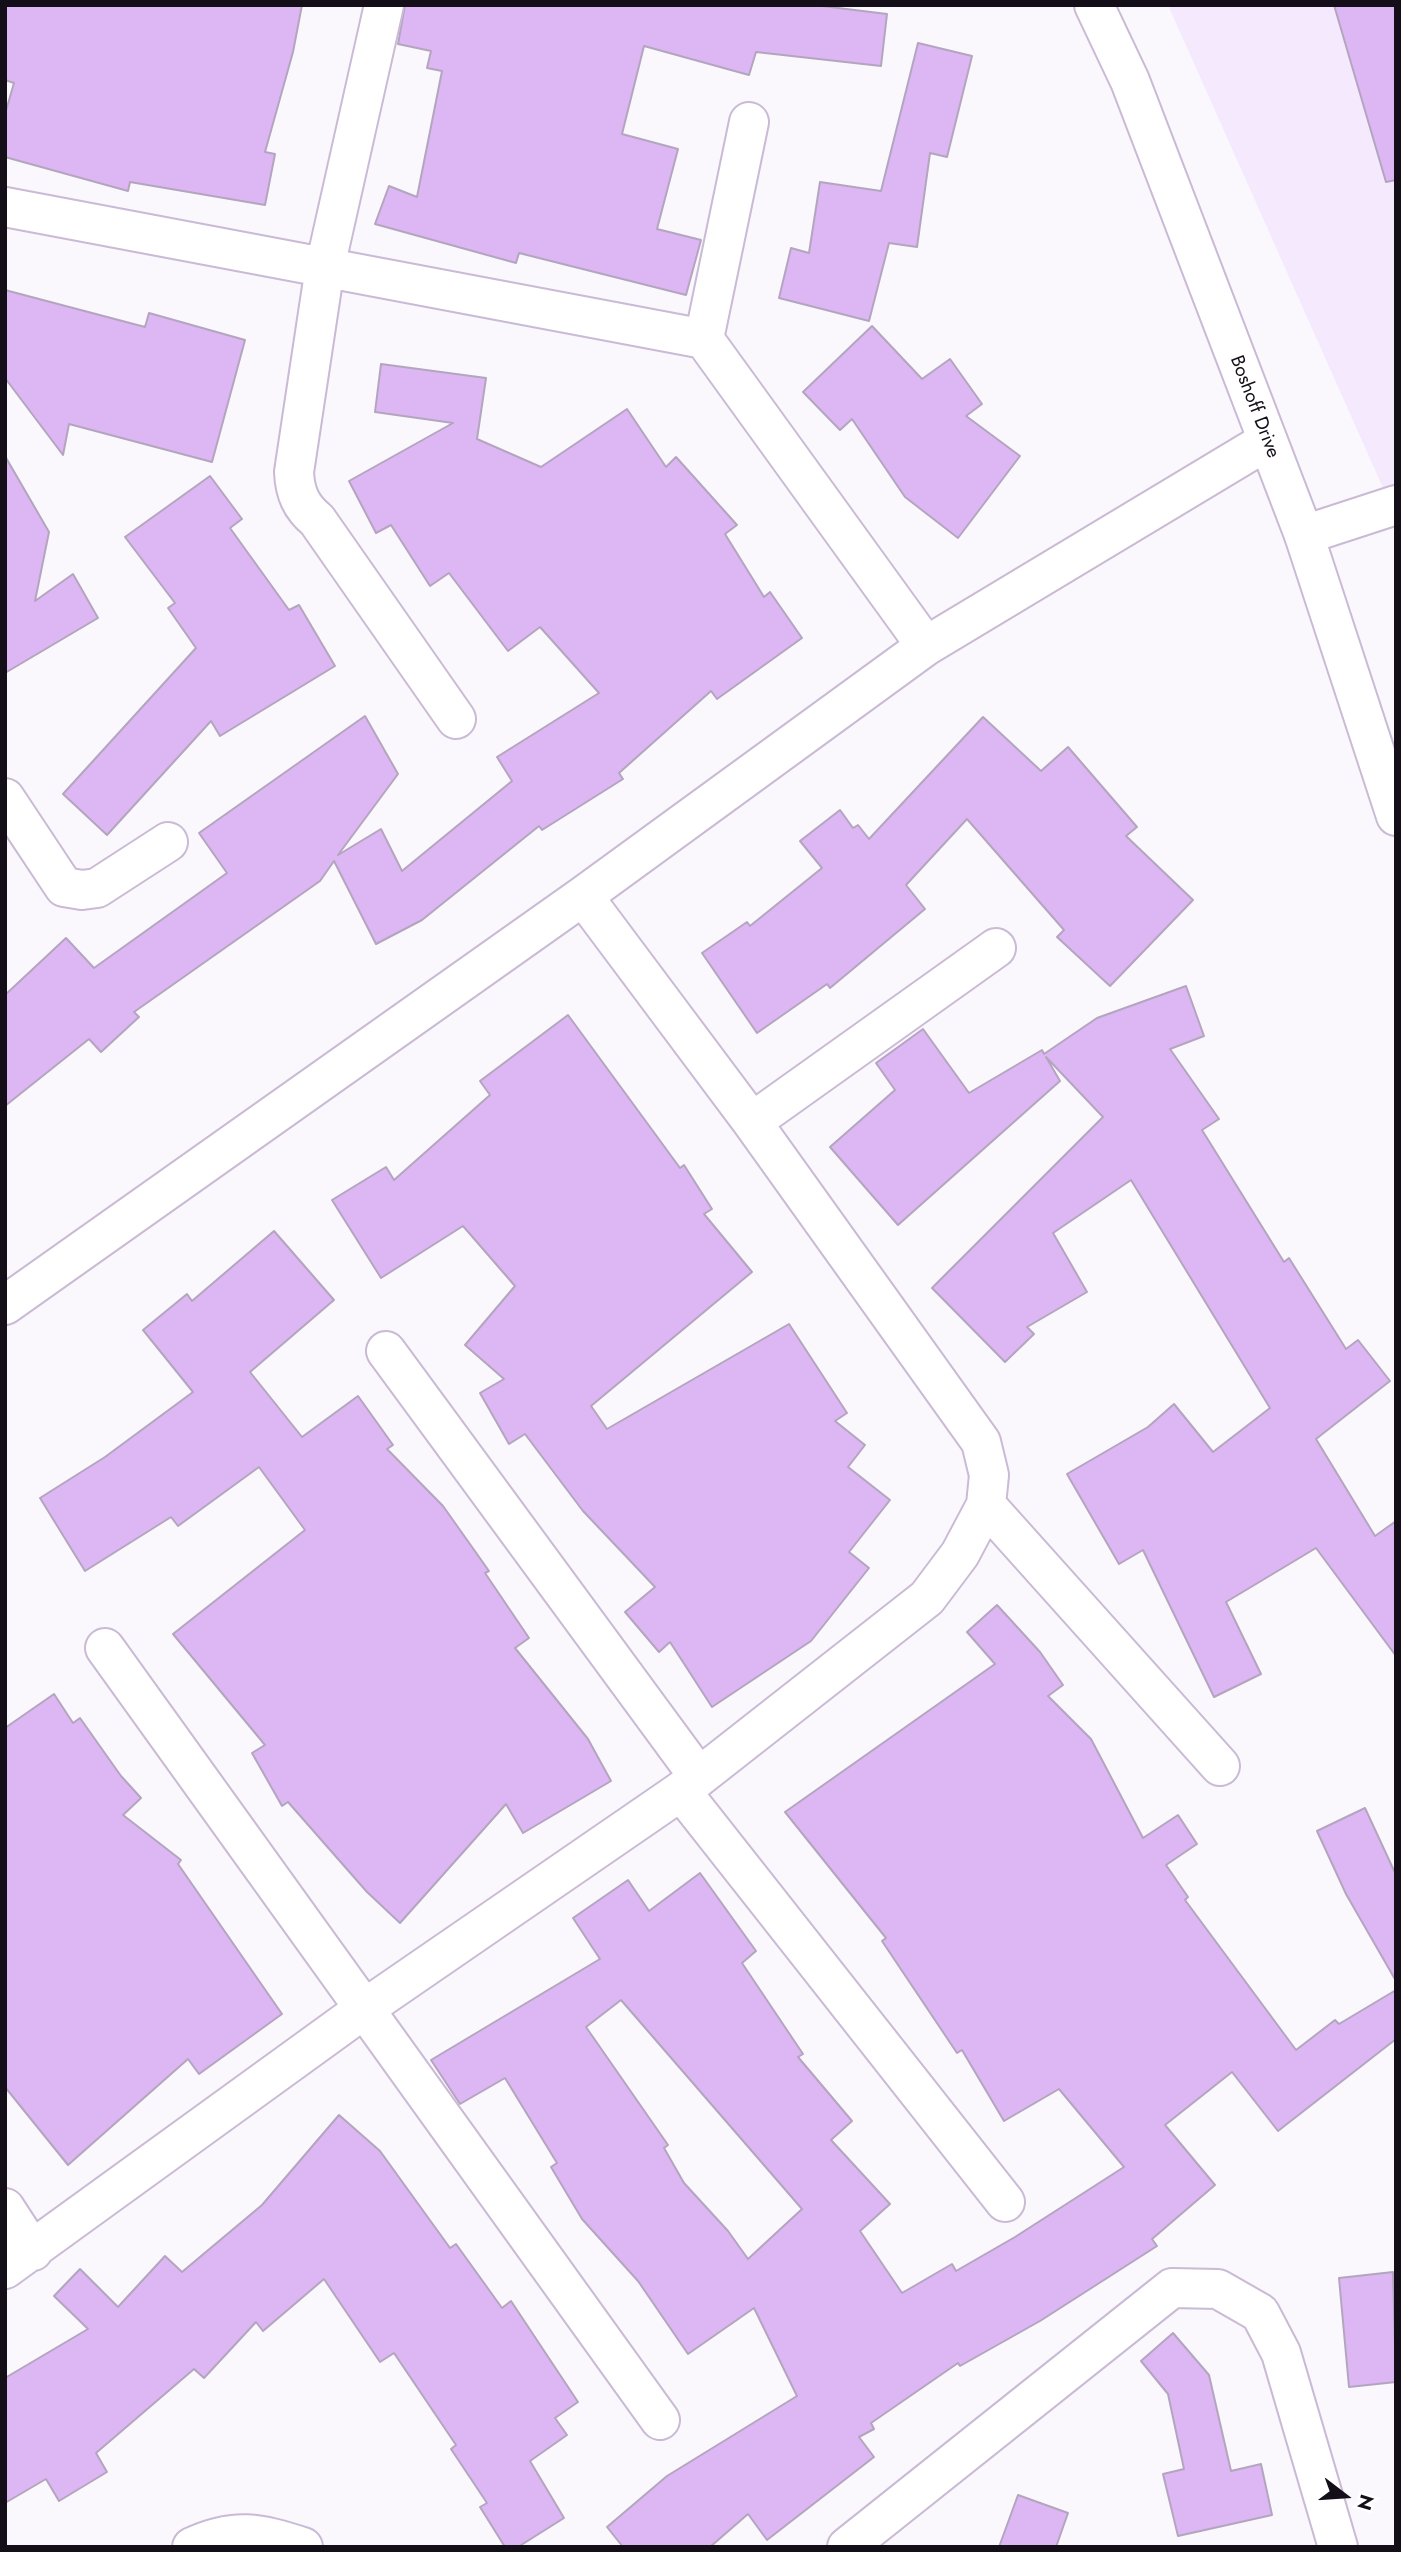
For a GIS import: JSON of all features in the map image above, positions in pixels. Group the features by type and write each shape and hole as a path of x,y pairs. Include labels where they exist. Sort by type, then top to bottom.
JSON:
{"street":[{"path":"384,5 325,267 293,472 294,485 304,510 317,520 456,719"},
{"name":"Boshoff Drive","path":"1094,5 1130,81 1304,535 1396,816"},
{"path":"704,340 748,122"},
{"path":"5,207 704,340 926,646"},
{"path":"5,1305 583,896 926,646 1267,441"},
{"path":"1304,535 1396,505"},
{"path":"5,797 64,887 82,890 97,888 168,842"},
{"path":"5,2208 19,2260 364,2009 690,1784 927,1598 960,1554 986,1505 989,1475 981,1442 752,1122 583,896"},
{"path":"752,1122 996,948"},
{"path":"386,1351 690,1784 1005,2202"},
{"path":"986,1505 1220,1766"},
{"path":"105,1648 660,2420"},
{"path":"848,2546 1172,2288 1218,2289 1260,2313 1281,2353 1338,2547"},
{"path":"192,2547 219,2534 264,2535 303,2547"}],"shaded area":[{"path":"1168,5 1396,5 1396,517"}],"building":[{"path":"5,5 302,5 293,52 265,152 275,154 265,205 130,182 128,191 5,157 5,114 14,83 5,80"},
{"path":"405,5 814,5 887,14 881,66 756,52 749,75 644,46 622,134 678,149 657,229 701,240 686,295 519,253 516,263 375,224 389,186 417,197 442,71 427,68 431,51 398,44"},
{"path":"1334,5 1396,5 1396,180 1386,182"},
{"path":"918,43 972,56 947,157 930,153 917,247 889,243 869,321 779,298 791,248 809,253 820,182 881,191"},
{"path":"5,290 145,327 149,313 245,340 212,462 69,424 63,455 5,378"},
{"path":"872,326 922,379 950,359 982,404 966,416 1020,456 958,538 905,497 852,419 840,430 803,392"},
{"path":"381,364 486,378 477,439 541,467 627,409 666,467 676,457 737,525 725,534 764,597 770,592 802,638 717,699 711,691 619,773 623,779 542,830 539,826 422,920 376,944 334,861 320,881 134,1012 139,1017 101,1052 89,1039 5,1106 5,995 66,938 94,968 227,873 199,833 365,716 398,774 338,855 381,829 402,871 512,781 497,757 599,693 540,627 508,651 449,573 430,586 391,525 376,533 349,481 453,423 375,412"},
{"path":"5,456 49,532 35,601 73,574 98,618 5,673"},
{"path":"210,476 242,519 230,528 289,610 299,605 335,666 220,736 211,721 107,835 63,794 196,648 168,608 175,603 125,537"},
{"path":"983,717 1041,771 1068,747 1137,827 1126,836 1193,900 1110,986 1057,937 1064,930 967,819 906,885 925,909 830,988 827,984 757,1033 702,953 747,922 750,926 822,868 800,841 840,810 853,828 858,825 869,839"},
{"path":"1186,986 1204,1036 1170,1049 1219,1119 1202,1130 1284,1262 1289,1258 1346,1349 1358,1340 1390,1381 1316,1439 1375,1536 1396,1521 1396,1656 1316,1548 1226,1602 1261,1674 1214,1697 1143,1550 1119,1564 1067,1474 1148,1427 1174,1404 1213,1452 1270,1408 1131,1180 1053,1233 1087,1292 1027,1327 1034,1334 1005,1362 932,1288 1103,1117 1046,1057 1060,1081 898,1225 830,1147 895,1090 876,1063 923,1029 969,1093 1042,1050 1044,1054 1097,1018"},
{"path":"568,1015 680,1168 684,1165 712,1209 704,1214 752,1272 591,1406 607,1429 789,1324 847,1413 835,1421 865,1445 848,1467 890,1500 849,1552 869,1568 811,1641 712,1707 670,1642 659,1652 625,1612 655,1587 583,1511 525,1434 509,1444 480,1393 504,1379 465,1345 515,1286 463,1226 381,1278 332,1200 386,1167 394,1180 490,1095 480,1081"},
{"path":"274,1231 334,1300 250,1372 302,1437 358,1396 393,1445 387,1449 443,1506 489,1571 485,1573 529,1638 515,1648 588,1739 611,1781 523,1833 506,1804 400,1923 367,1892 288,1802 282,1806 252,1753 265,1745 173,1634 305,1530 259,1467 178,1526 171,1517 85,1571 40,1498 105,1457 193,1392 143,1330 187,1294 192,1301"},
{"path":"997,1605 1040,1652 1063,1685 1048,1696 1091,1739 1143,1838 1178,1815 1197,1844 1166,1865 1188,1897 1185,1900 1296,2050 1335,2020 1339,2024 1396,1990 1396,2039 1278,2131 1232,2072 1165,2125 1215,2185 1152,2239 1157,2246 1040,2321 960,2366 958,2363 871,2423 874,2429 859,2437 874,2457 767,2540 748,2514 710,2547 623,2547 607,2527 667,2476 797,2396 754,2308 688,2354 638,2281 582,2219 551,2167 557,2163 505,2078 460,2104 431,2060 600,1959 573,1918 628,1880 649,1911 700,1873 756,1951 742,1963 803,2054 798,2057 852,2121 831,2140 890,2204 860,2231 902,2293 952,2264 956,2271 1015,2237 1124,2167 1059,2089 1004,2121 962,2050 957,2053 882,1941 886,1938 785,1812 995,1664 967,1632","holes":["621,2000 802,2209 748,2259 728,2231 684,2183 664,2148 668,2145 586,2027"]},
{"path":"54,1694 73,1723 80,1718 121,1776 141,1798 123,1815 181,1860 178,1864 282,2014 199,2074 188,2059 68,2165 5,2087 5,1728"},
{"path":"1365,1808 1396,1875 1396,1981 1346,1894 1317,1831"},
{"path":"339,2115 380,2151 450,2248 456,2244 502,2308 511,2301 578,2402 555,2418 567,2435 530,2461 564,2518 518,2547 505,2547 480,2507 487,2503 451,2449 456,2445 394,2353 380,2362 324,2279 263,2331 256,2322 204,2378 194,2369 96,2453 107,2472 59,2501 46,2479 5,2503 5,2378 88,2329 54,2296 80,2269 118,2307 165,2256 182,2272 262,2205"},
{"path":"1393,2272 1396,2382 1349,2387 1339,2278"},
{"path":"1173,2333 1209,2375 1231,2471 1261,2464 1272,2515 1178,2536 1163,2474 1184,2469 1168,2394 1141,2361"},
{"path":"1018,2495 1068,2513 1056,2547 999,2547"}]}
